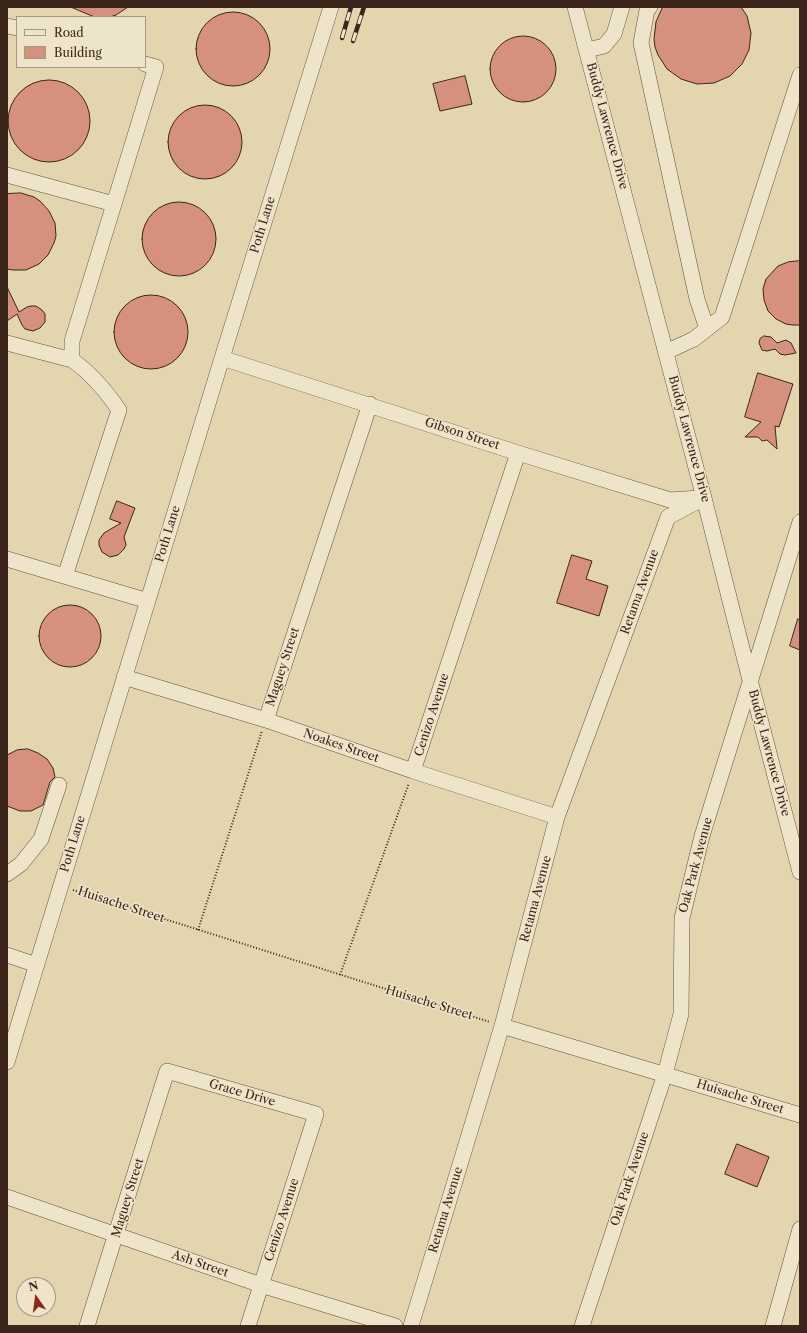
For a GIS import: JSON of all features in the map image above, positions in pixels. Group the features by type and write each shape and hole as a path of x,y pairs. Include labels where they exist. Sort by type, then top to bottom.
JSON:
{"street":[{"name":"Poth Lane","path":"7,1062 331,7"},
{"name":"Buddy Lawrence Drive","path":"576,7 800,872"},
{"path":"587,50 604,46 614,34 622,7"},
{"path":"650,7 647,10 641,42 697,299 707,329"},
{"path":"72,360 72,341 156,67 146,64"},
{"path":"666,352 694,339 722,317 800,75"},
{"path":"7,174 114,204"},
{"path":"7,343 72,360 87,370 119,410 65,576"},
{"name":"Gibson Street","path":"222,358 670,500 704,498"},
{"name":"Maguey Street","path":"266,720 370,404"},
{"name":"Cenizo Avenue","path":"413,771 518,453"},
{"name":"Retama Avenue","path":"411,1326 502,1026 557,817 668,517 704,498"},
{"name":"Oak Park Avenue","path":"582,1326 665,1074 681,1014 682,918 702,836 800,522"},
{"path":"7,559 148,601"},
{"name":"Noakes Street","path":"124,677 266,720 413,771 557,817"},
{"path":"7,874 21,864 41,839 59,785"},
{"path":"7,955 37,965"},
{"name":"Huisache Street","path":"502,1026 800,1115"},
{"name":"Maguey Street","path":"87,1326 167,1071"},
{"name":"Grace Drive","path":"167,1071 316,1114"},
{"name":"Cenizo Avenue","path":"248,1326 316,1114"},
{"name":"Ash Street","path":"7,1197 261,1285 395,1326"},
{"path":"772,1326 800,1229"}],"path":[{"name":"Maguey Street","path":"198,930 266,720"},
{"name":"Cenizo Avenue","path":"340,975 413,771"},
{"name":"Huisache Street","path":"61,886 502,1026"}],"building":[{"path":"71,7 128,7 113,16 93,16"},
{"path":"663,7 741,7 747,16 751,33 749,50 742,64 730,76 714,83 697,84 681,79 667,69 658,55 654,39 656,22"},
{"path":"233,12 254,18 264,28 270,49 264,70 254,80 233,86 212,80 202,70 196,49 202,28 212,18"},
{"path":"516,36 530,36 542,41 551,50 556,62 554,82 547,93 530,102 516,102 504,97 495,88 490,76 490,62 495,50 504,41"},
{"path":"465,76 472,104 440,111 433,84"},
{"path":"49,80 65,83 78,92 87,105 90,121 87,137 78,150 65,159 49,162 33,159 20,150 11,137 8,121 11,105 20,92 33,83"},
{"path":"205,105 226,111 236,121 242,142 236,163 226,173 205,179 184,173 174,163 168,142 174,121 184,111"},
{"path":"21,193 34,197 49,211 55,223 56,236 48,255 39,264 26,270 13,270 7,269 7,194"},
{"path":"179,202 200,208 210,218 216,239 210,260 200,270 179,276 158,270 148,260 142,239 148,218 158,208"},
{"path":"800,261 800,325 786,324 776,319 768,311 764,300 763,289 766,279 778,266 788,262"},
{"path":"7,287 19,312 31,306 36,306 42,310 45,314 45,322 40,328 33,331 25,329 17,314 7,321"},
{"path":"151,295 172,301 182,311 188,332 182,353 172,363 151,369 130,363 120,353 114,332 120,311 130,301"},
{"path":"764,336 771,337 777,343 786,340 791,343 796,353 785,355 780,354 775,349 767,351 762,350 759,343 760,339"},
{"path":"758,373 793,384 779,427 775,426 777,449 767,440 762,441 758,437 745,437 761,422 745,417"},
{"path":"117,501 135,508 124,537 126,545 124,549 118,555 110,557 102,552 99,545 99,540 104,533 121,523 110,519"},
{"path":"572,555 592,561 586,579 608,586 599,616 557,603"},
{"path":"64,605 76,605 92,614 99,624 101,636 99,648 92,658 76,667 64,667 53,662 44,653 39,642 39,630 44,619 53,610"},
{"path":"798,619 800,620 800,650 790,646"},
{"path":"28,749 47,759 53,768 55,777 50,782 43,805 31,811 20,811 7,806 7,755 17,750"},
{"path":"737,1144 769,1157 757,1187 725,1174"}],"railway":[{"path":"342,38 351,7"},
{"path":"353,41 364,7"}]}
